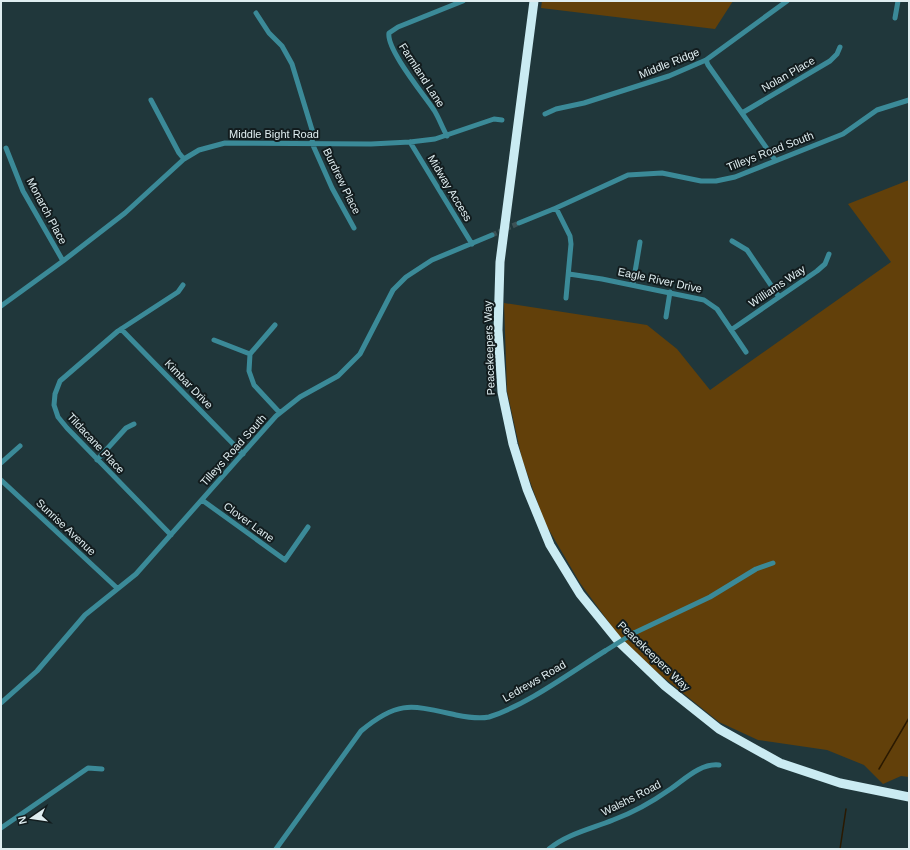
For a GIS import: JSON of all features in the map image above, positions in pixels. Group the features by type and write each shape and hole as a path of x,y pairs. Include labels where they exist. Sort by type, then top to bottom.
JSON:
{"highway":[{"name":"Peacekeepers Way","path":"534,1 500,262 498,330 502,392 513,444 527,489 550,545 580,594 619,642 665,686 719,729 780,762 840,783 909,798"}],"street":[{"name":"Farmland Lane","path":"446,136 435,112 393,51 389,32 463,1"},
{"name":"Middle Ridge","path":"545,114 556,109 584,103 669,76 706,60 787,1"},
{"path":"894,18 898,1"},
{"name":"Burdrew Place","path":"256,13 269,33 282,46 292,64 313,134 312,143 332,188 354,228"},
{"name":"Nolan Place","path":"742,113 830,61 837,54 840,47"},
{"path":"706,60 775,160"},
{"path":"151,100 179,153 184,159"},
{"name":"Tilleys Road South","path":"519,223 628,176 662,173 701,181 716,181 735,177 842,134 877,110 909,100"},
{"name":"Middle Bight Road","path":"1,306 63,262 125,213 184,159 199,150 225,144 371,144 410,142 446,136 494,119 502,120"},
{"name":"Midway Access","path":"410,142 472,244"},
{"name":"Monarch Place","path":"6,148 23,191 63,262"},
{"path":"556,208 571,240 566,298"},
{"name":"Tilleys Road South","path":"1,704 38,671 85,615 136,574 280,413 300,398 338,376 360,354 393,290 406,277 432,260 492,235"},
{"path":"732,241 747,250 779,297"},
{"path":"633,284 640,242"},
{"name":"Williams Way","path":"731,330 820,269 827,261 829,254"},
{"name":"Eagle River Drive","path":"569,274 633,284 699,298 709,303 718,312 746,352"},
{"name":"Tildacane Place","path":"171,535 58,417 54,405 58,384 67,374 121,329 178,292 183,285"},
{"path":"666,317 670,292"},
{"path":"275,325 250,354 249,371 254,385 280,413"},
{"name":"Kimbar Drive","path":"121,329 243,454"},
{"path":"214,340 250,354"},
{"path":"98,460 104,450 126,428 134,424"},
{"path":"1,463 20,446"},
{"name":"Sunrise Avenue","path":"1,480 117,588"},
{"name":"Clover Lane","path":"202,500 285,560 308,527"},
{"name":"Ledrews Road","path":"276,849 361,731 377,717 391,710 407,706 420,707 466,717 488,717 520,703 587,664 634,633 710,597 756,568 773,563"},
{"name":"Walshs Road","path":"549,849 566,838 615,819 658,798 702,768 713,764 719,765"},
{"path":"1,828 88,768 102,769"}],"shaded area":[{"path":"542,1 733,1 715,29 541,8"},
{"path":"909,180 909,777 901,776 883,784 864,765 827,750 758,740 719,722 653,669 619,636 580,583 545,523 522,459 507,391 504,303 647,325 677,349 710,390 891,262 848,204"}],"waterway":[{"path":"879,769 909,718"},
{"path":"840,849 846,809"}],"tunnel":[{"path":"492,235 519,223"}]}
